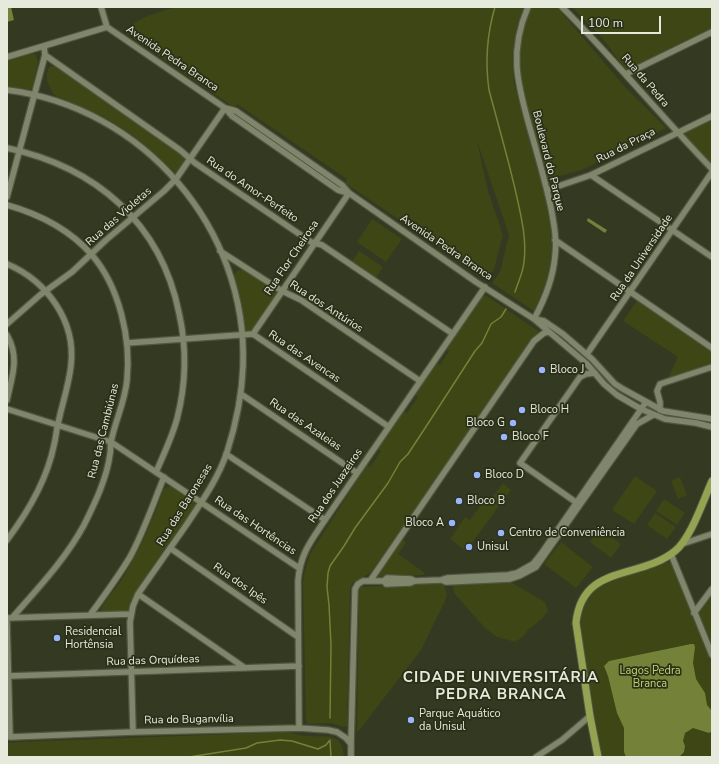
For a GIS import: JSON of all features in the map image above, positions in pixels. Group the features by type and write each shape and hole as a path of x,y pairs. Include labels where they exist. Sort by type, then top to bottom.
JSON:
{"main road":[{"path":"598,757 590,716 576,622 580,602 586,592 602,580 660,560 671,554 681,544 692,525 712,481"}],"street":[{"path":"7,57 107,27 101,7"},
{"name":"Boulevard do Parque","path":"528,7 518,35 516,55 517,73 521,95 547,190 555,240 555,255 551,280 544,300 534,319"},
{"name":"Rua da Pedra","path":"562,7 626,74 712,169"},
{"name":"Avenida Pedra Branca","path":"107,27 225,108 232,116 338,190 349,193 534,319 573,351 610,390 641,409 665,420 696,423 712,427"},
{"path":"626,74 712,32"},
{"path":"7,197 45,55 44,46"},
{"name":"Rua do Amor-Perfeito","path":"45,55 180,150 190,159 314,244 322,245 452,334"},
{"name":"Rua das Baronesas","path":"7,90 52,99 97,117 115,128 149,153 176,179 206,224 220,250 237,303 242,335 243,365 241,394 226,454 215,480 138,594 131,614 130,632 133,732"},
{"name":"Rua das Violetas","path":"7,324 31,302 72,272 106,240 164,191 176,179 225,108"},
{"name":"Rua da Praça","path":"547,190 591,175 712,116"},
{"path":"7,148 61,165 91,181 117,201 133,217 152,242 167,270 177,300 183,339 184,376 179,408 170,439 156,472"},
{"name":"Rua da Universidade","path":"587,354 712,172"},
{"path":"591,175 712,257"},
{"name":"Rua Flor Cheirosa","path":"253,334 349,193"},
{"name":"Rua das Cambiúnas","path":"7,205 27,211 52,223 66,232 91,255 104,275 117,300 127,343 127,381 120,412 111,442 110,454 104,477 84,525 62,559 36,592 9,619"},
{"path":"555,240 712,348"},
{"name":"Rua dos Antúrios","path":"220,250 282,291 301,300 420,381"},
{"path":"7,264 35,280 46,291 66,321 72,346 70,376 54,446 44,476 24,516 7,540"},
{"name":"Rua dos Juazeiros","path":"300,728 298,581 299,568 306,549 485,287"},
{"path":"534,319 540,331 538,337"},
{"name":"Avenida Pedra Branca","path":"534,319 544,321 587,354 618,386 660,410 669,413 712,419"},
{"path":"370,581 534,341 538,337 549,332"},
{"name":"Rua das Avencas","path":"127,343 253,334 389,427"},
{"path":"7,335 13,346 15,358 7,400"},
{"path":"660,410 657,390 660,384 712,367"},
{"path":"577,503 520,463 580,377 586,374 595,373"},
{"name":"Rua das Azaleias","path":"241,394 357,473"},
{"path":"351,757 355,589 358,584 363,581 384,581 386,584 441,580 447,578 508,575 533,564 646,402"},
{"name":"Rua das Hortências","path":"7,409 111,442 299,568"},
{"path":"441,580 446,582 510,579 536,567 637,424 653,415"},
{"path":"226,454 325,520"},
{"path":"90,616 130,556 144,528 164,477"},
{"path":"681,544 712,534"},
{"name":"Rua dos Ipês","path":"170,548 298,637"},
{"path":"671,554 712,655"},
{"path":"694,613 712,589"},
{"path":"138,594 245,668"},
{"path":"8,738 9,619 131,614"},
{"name":"Rua das Orquídeas","path":"9,676 299,666"},
{"path":"536,757 562,740 590,716"},
{"name":"Rua do Buganvília","path":"8,738 133,732 300,728 332,731 342,735 351,744"}],"green space":[{"path":"175,7 524,7 515,35 513,54 514,83 545,196 551,230 548,276 534,311 492,283 500,272 509,235 477,141 488,191 503,235 494,269 487,279 345,183 347,179 237,104 235,108 130,36 128,30 131,25 143,18"},
{"path":"530,7 557,7 625,87 666,128 584,169 547,180 526,108 519,71 518,53 520,36"},
{"path":"572,7 712,7 712,28 626,70 603,39"},
{"path":"31,53 36,55 38,61 33,87 29,91 7,87 7,61"},
{"path":"51,66 57,67 186,158 187,160 177,174 145,145 109,120 54,95 47,81 48,69"},
{"path":"712,118 712,166 680,134"},
{"path":"372,219 402,239 386,262 357,242"},
{"path":"359,251 383,267 375,279 351,263"},
{"path":"239,270 245,270 278,292 251,331 244,332 240,303 234,277 235,273"},
{"path":"487,296 538,331 538,335 533,340 371,572 355,581 351,586 347,726 344,727 331,723 308,724 306,721 303,581 310,554 367,465 370,467 381,451 378,449 403,410 407,413 418,397 415,394 436,362 440,365 449,351 445,348 481,297"},
{"path":"638,299 712,351 712,364 668,378 678,357 623,321"},
{"path":"635,476 657,491 634,524 612,510"},
{"path":"680,477 687,495 678,499 671,481"},
{"path":"503,483 511,490 466,551 450,539 465,517 470,520 486,498 490,500"},
{"path":"167,487 172,487 193,502 196,509 167,545 135,592 128,612 101,612 105,601 119,584 132,561 149,526 164,489"},
{"path":"664,499 685,513 677,525 656,511"},
{"path":"655,513 676,527 667,539 647,525"},
{"path":"600,528 621,544 611,558 590,542"},
{"path":"400,540 405,541 405,544 398,554 425,573 423,575 376,577"},
{"path":"561,542 593,567 576,588 544,564"},
{"name":"Lagos Pedra Branca","path":"668,562 673,564 712,664 712,757 602,757 593,719 580,624 583,605 591,593 603,584 637,571"},
{"path":"509,581 545,602 548,611 542,619 528,630 523,637 515,642 497,637 485,628 454,593 453,583"},
{"path":"439,583 444,585 447,595 421,650 357,733 359,587"},
{"path":"712,595 712,644 699,613"},
{"path":"290,732 303,736 328,736 333,738 340,743 343,749 344,757 7,757 7,743 18,742"}],"shaded area":[{"path":"7,7 11,7 14,20 7,22"},
{"path":"588,218 607,230 605,233 587,221"},
{"path":"694,644 695,647 693,663 696,679 705,693 707,705 712,711 712,731 709,733 693,728 685,733 683,741 685,746 684,752 679,757 626,757 624,752 624,728 617,713 604,666 609,661"}],"waterway":[{"path":"495,7 490,27 488,48 487,69 489,90 516,193 525,245 522,274 515,292"},
{"path":"330,718 331,645 327,587 330,566 355,528 388,483 400,462 408,454 475,351 482,343 491,324 501,317 506,309"},
{"path":"189,757 246,748 257,743 280,740 292,741 318,749 326,745 330,740"},
{"path":"330,741 331,757"}],"place":[{"name":"Bloco J","path":"542,370"},
{"name":"Bloco H","path":"522,410"},
{"name":"Bloco G","path":"513,423"},
{"name":"Bloco F","path":"504,437"},
{"name":"Bloco D","path":"477,475"},
{"name":"Bloco B","path":"459,501"},
{"name":"Bloco A","path":"452,523"},
{"name":"Centro de Conveniência","path":"501,533"},
{"name":"Unisul","path":"469,547"},
{"name":"Residencial Hortênsia","path":"57,638"},
{"name":"Parque Aquático da Unisul","path":"411,720"}],"district":[{"name":"CIDADE UNIVERSITÁRIA PEDRA BRANCA","path":"501,686"}]}
